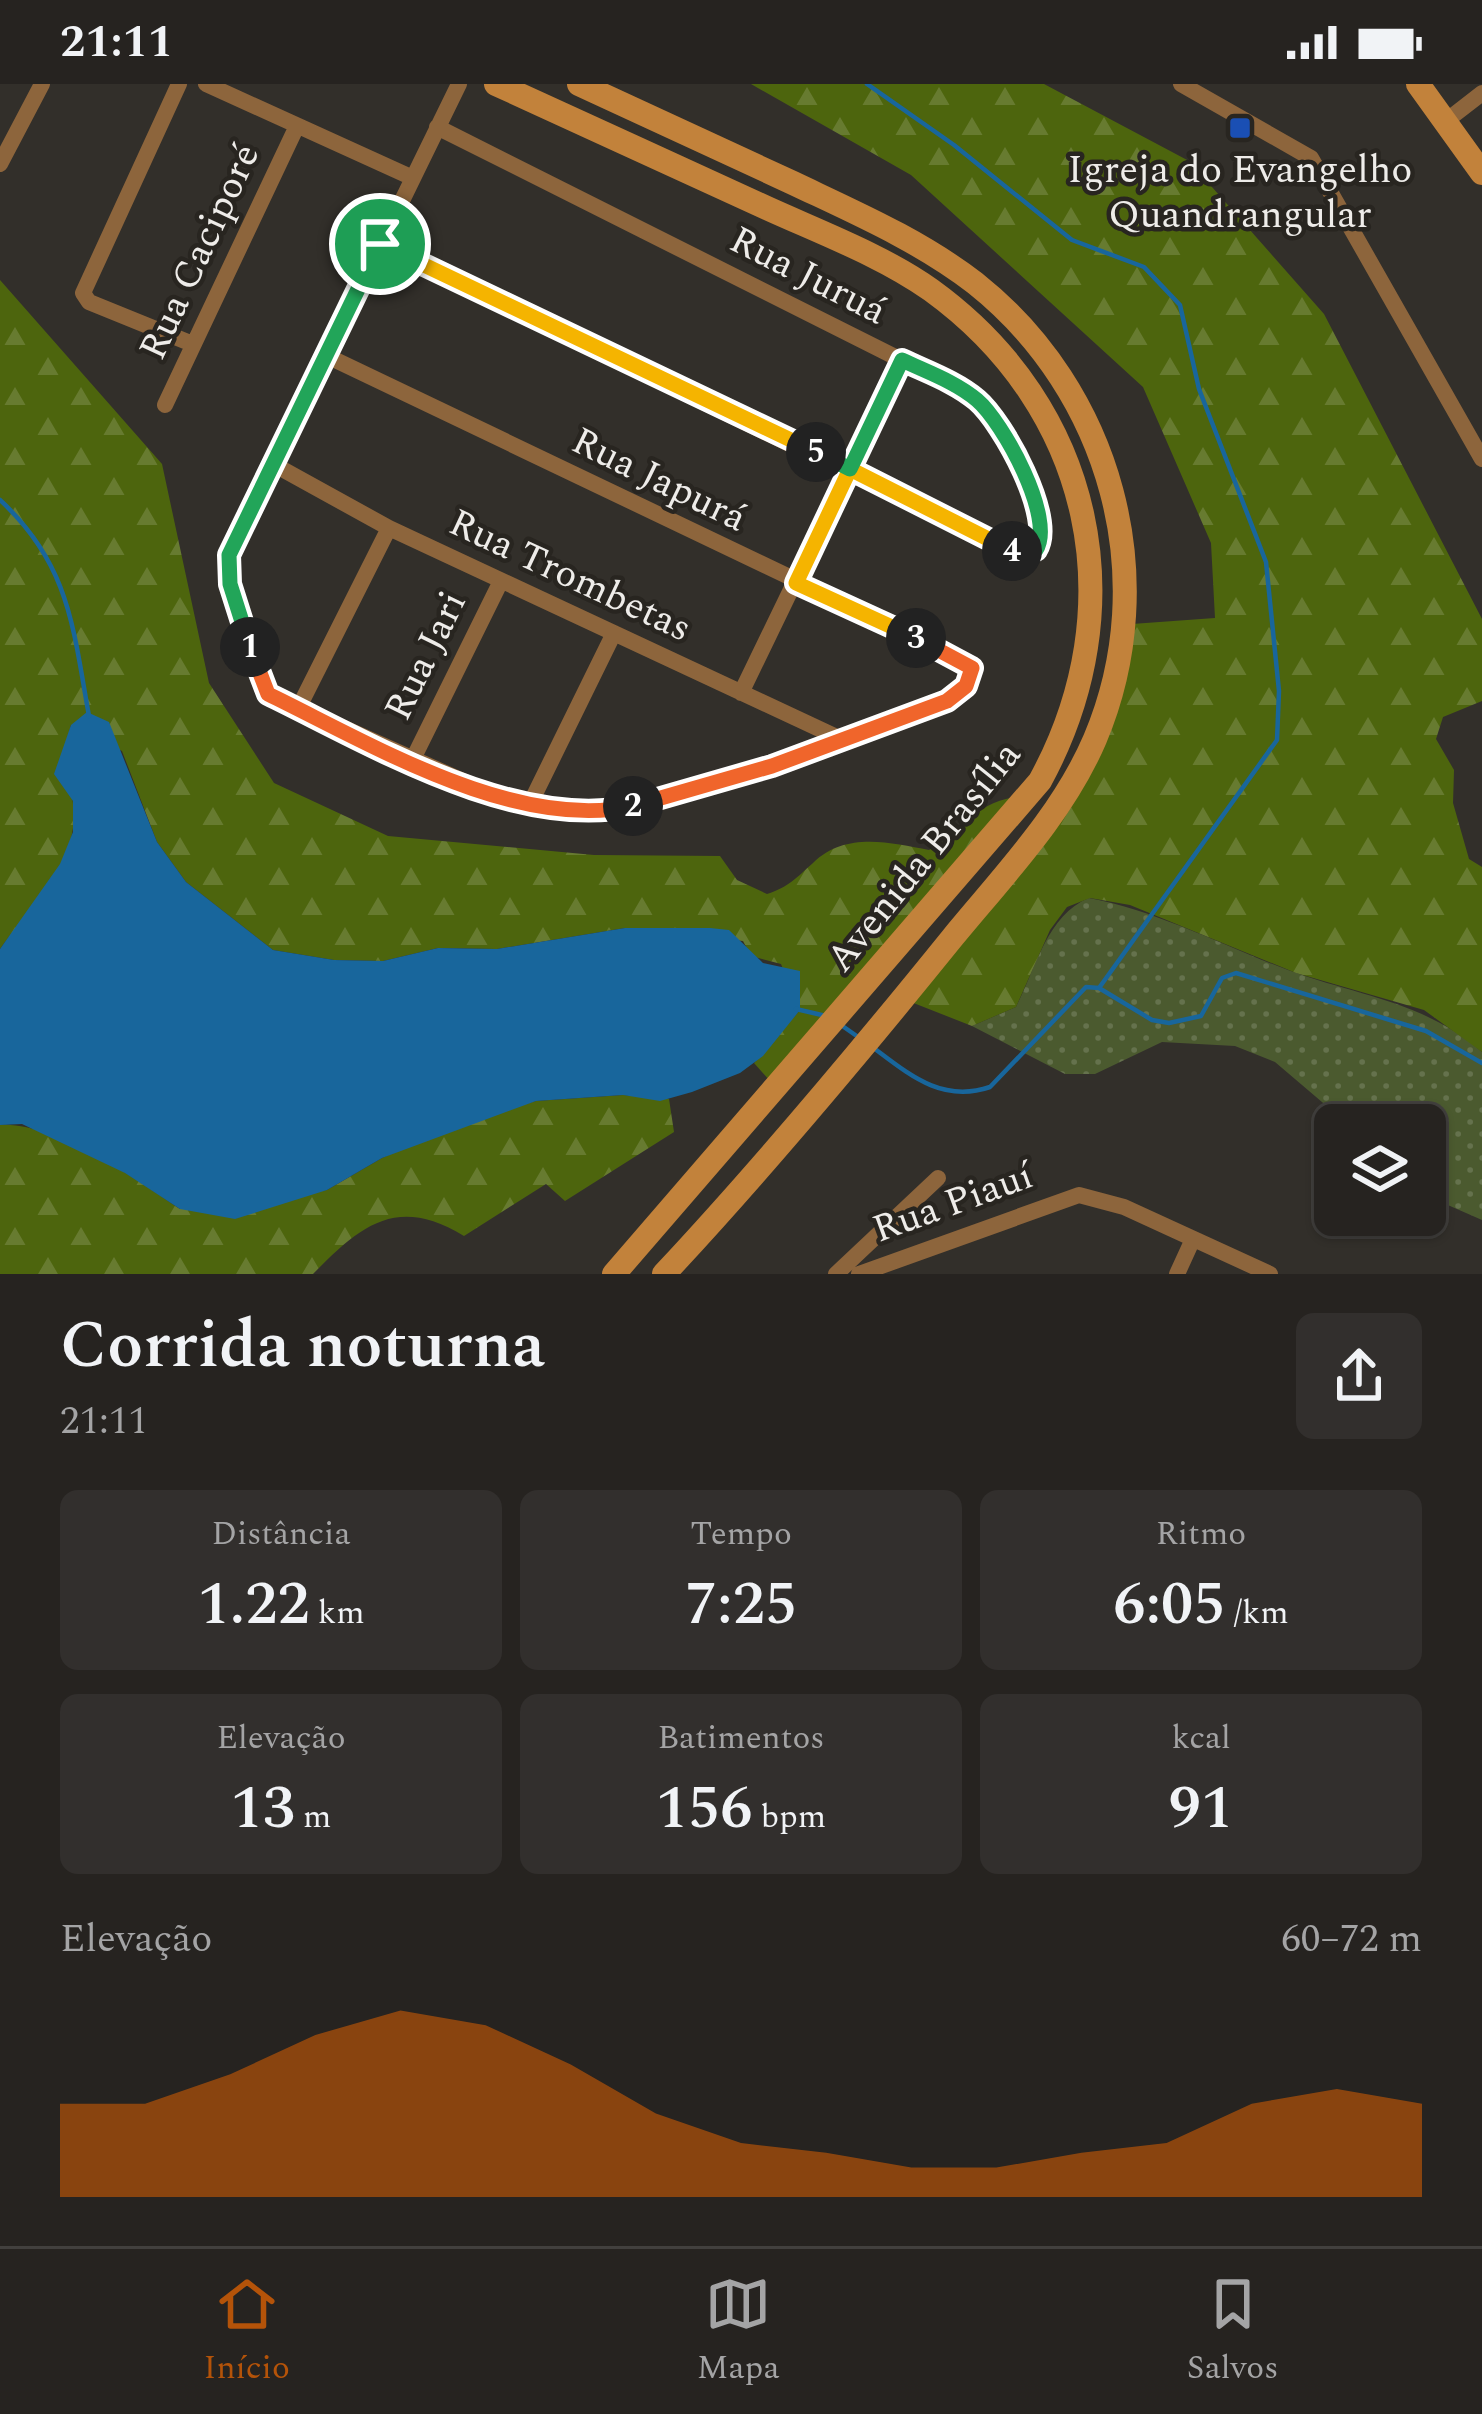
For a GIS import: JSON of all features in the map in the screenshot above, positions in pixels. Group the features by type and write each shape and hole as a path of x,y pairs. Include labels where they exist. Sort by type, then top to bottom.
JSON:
{"street":[{"path":"0,164 42,84"},
{"path":"179,84 83,293 89,302 190,343"},
{"path":"206,84 413,178"},
{"path":"459,84 229,555 228,574 263,688 412,761 529,806 568,812 626,807 772,766 843,740"},
{"name":"Avenida Brasília","path":"496,84 926,287 972,325 1017,376 1068,461 1083,508 1092,592 1082,683 1066,731 1024,806 614,1274"},
{"name":"Avenida Brasília","path":"579,84 908,238 979,286 1010,315 1070,390 1115,492 1124,611 1112,693 1095,740 1042,828 884,1022 664,1274"},
{"path":"1181,84 1311,158 1482,459"},
{"path":"1418,84 1482,170"},
{"path":"1446,121 1482,92"},
{"name":"Rua Juruá","path":"437,127 971,395 994,418 1025,477 1043,528 1036,550 1016,554 850,469"},
{"name":"Rua Caciporé","path":"165,405 190,343 296,128"},
{"path":"380,244 850,469"},
{"name":"Rua Japurá","path":"327,356 963,660 973,673 957,695 843,740"},
{"path":"741,694 902,360"},
{"name":"Rua Trombetas","path":"274,464 389,528 843,740"},
{"path":"298,709 389,528"},
{"name":"Rua Jari","path":"412,761 500,581"},
{"path":"529,806 614,633"},
{"path":"836,1274 938,1178"},
{"name":"Rua Piauí","path":"860,1274 1079,1195 1124,1207 1270,1274"},
{"path":"1177,1274 1193,1239"}],"green space":[{"path":"751,84 1044,84 1189,161 1324,314 1482,619 1482,701 1443,717 1436,739 1454,770 1453,803 1469,859 1482,867 1482,1052 1424,1010 1296,973 1130,905 1090,898 1067,907 1050,930 1016,1007 972,1026 911,1002 1020,873 1083,782 1123,680 1132,624 1215,618 1211,543 1143,387 911,175"},
{"path":"0,280 162,464 209,683 274,783 388,836 594,855 720,856 737,880 767,894 840,846 869,842 929,850 978,812 1015,797 771,1082 754,1063 800,1010 781,964 751,956 743,941 625,928 497,949 438,948 383,961 334,960 273,950 186,882 157,842 122,751 71,725 67,751 74,815 69,844 54,876 0,949"},
{"path":"1089,898 1140,911 1288,970 1413,1010 1482,1052 1482,1220 1446,1204 1446,1104 1324,1104 1275,1062 1235,1046 1162,1042 1095,1074 1065,1074 972,1026 1016,1007 1053,930"},
{"path":"623,1095 669,1099 674,1132 565,1201 546,1184 464,1236 419,1218 381,1221 347,1242 313,1274 0,1274 0,1125 21,1126 69,1142 180,1209 327,1190 382,1158 462,1123 536,1101"}],"water":[{"path":"87,712 109,722 157,842 186,882 273,950 334,960 383,961 438,948 497,949 625,928 729,930 763,963 800,971 800,1010 763,1056 740,1073 692,1092 660,1101 623,1095 536,1101 382,1158 327,1190 235,1219 180,1209 125,1173 22,1124 0,1125 0,949 60,864 73,832 73,801 54,774 71,725"}],"waterway":[{"path":"867,84 954,145 1072,240 1144,267 1180,305 1199,389 1266,562 1279,691 1277,740 1099,988"},
{"path":"0,500 23,524 55,574 72,626 89,716"},
{"path":"875,1049 928,1084 973,1091 990,1087 1086,987 1099,988 1152,1020 1169,1023 1201,1016 1222,978 1236,973 1426,1031 1482,1063"},
{"path":"796,1009 826,1016"},
{"path":"841,1025 861,1039"}],"place":[{"name":"Igreja do Evangelho Quandrangular","path":"1240,128"}],"route":[{"path":"380,244 229,555 230,584 268,694 481,789 529,806 596,812 772,766 932,709 966,686 972,668 963,660 796,583 850,469 1016,554 1036,550 1043,528 1025,477 994,418 971,395 902,360 850,469 380,244"}]}
